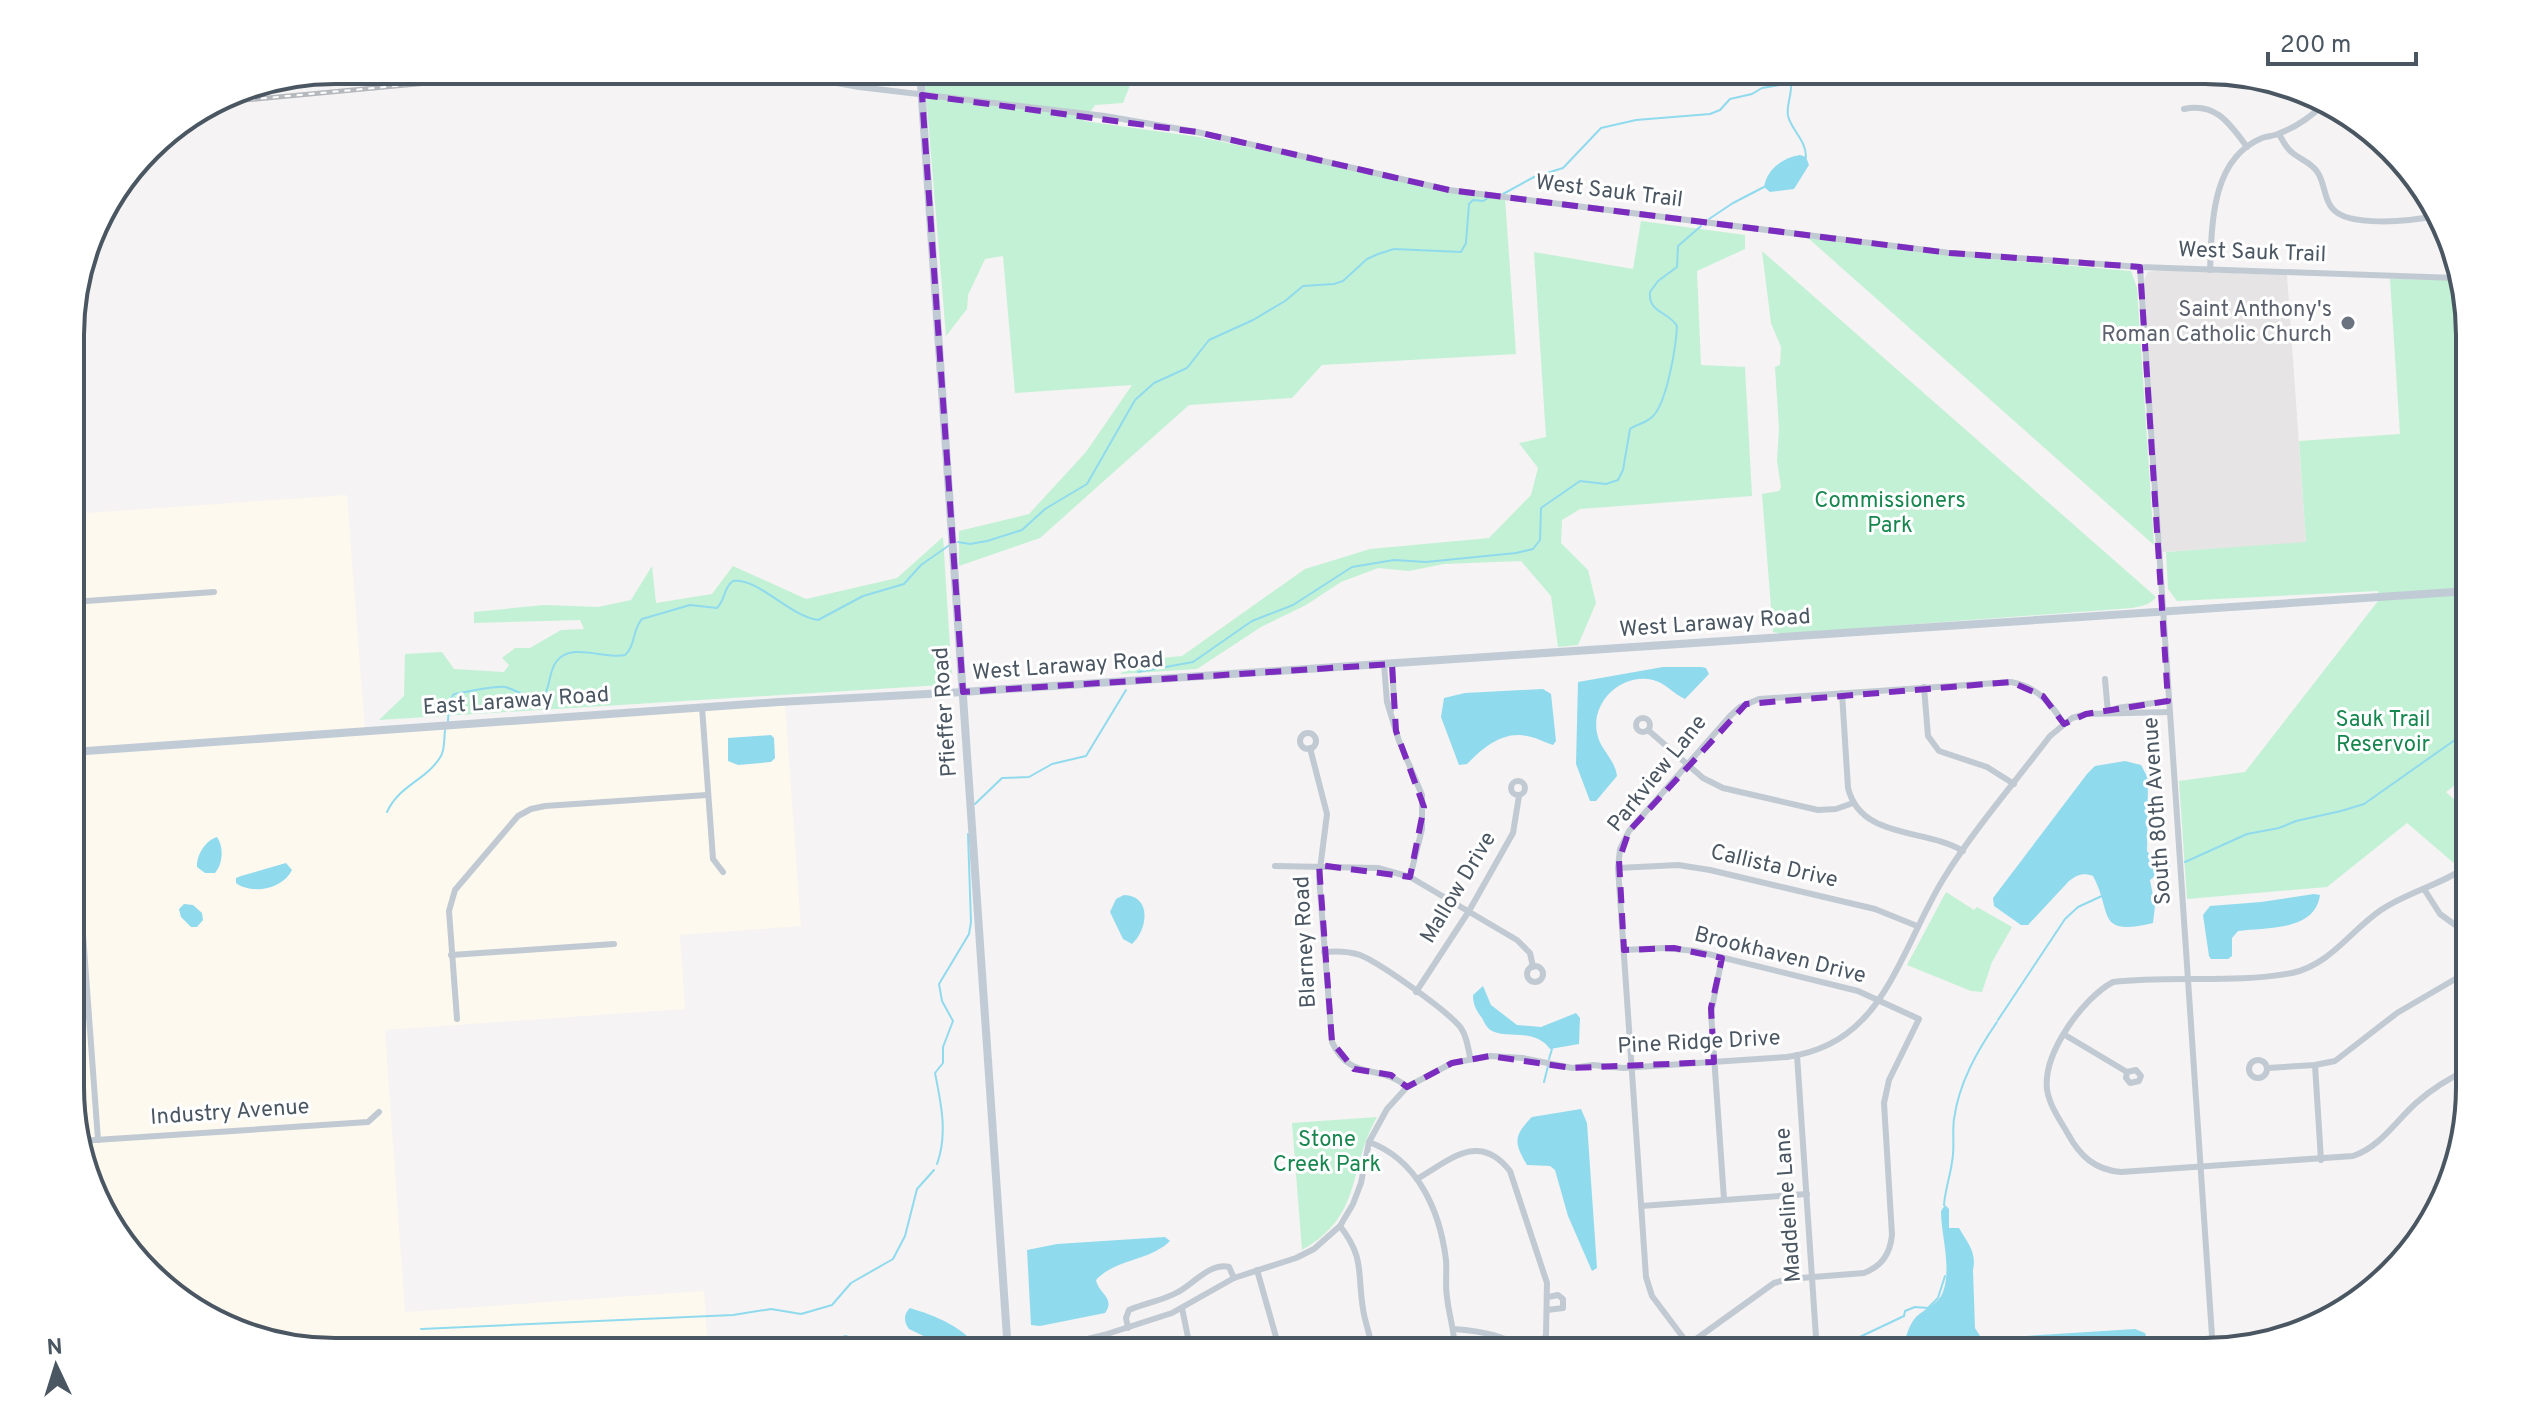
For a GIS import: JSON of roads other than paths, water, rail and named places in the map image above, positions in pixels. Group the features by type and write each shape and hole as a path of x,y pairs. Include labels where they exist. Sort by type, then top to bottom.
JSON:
{"main road":[{"name":"Pfieffer Road","path":"921,84 940,395 1007,1338"},
{"name":"West Laraway Road","path":"963,692 2455,592"},
{"name":"East Laraway Road","path":"84,751 702,707 963,692"}],"street":[{"name":"West Sauk Trail","path":"843,84 1105,116 1182,129 1449,190 1950,253 2140,267 2449,278"},
{"path":"2184,109 2213,109 2227,120 2247,147"},
{"path":"2210,270 2216,193 2229,167 2247,147 2261,138 2279,134 2306,121 2317,111"},
{"path":"2279,134 2291,153 2317,170 2328,205 2337,214 2350,220 2426,218"},
{"name":"South 80th Avenue","path":"2140,267 2212,1337"},
{"path":"84,601 214,592"},
{"path":"1388,664 1387,702 1399,741 1422,795 1422,829 1410,877"},
{"path":"2105,679 2108,713"},
{"name":"Parkview Lane","path":"1683,1337 1649,1291 1618,868 1620,849 1629,831 1730,716 1746,704 1765,698 2004,682 2023,685 2043,696 2064,724"},
{"path":"1924,687 1928,736 1939,751 1987,767 2014,784"},
{"path":"1842,693 1848,788 1853,803 1865,817 1878,825 1943,841 1963,851"},
{"path":"2108,713 2117,708 2168,701"},
{"path":"702,707 713,859 723,872"},
{"path":"2064,724 2086,714 2169,712"},
{"name":"Pine Ridge Drive","path":"1093,1338 1182,1308 1234,1278 1304,1254 1323,1243 1340,1226 1357,1194 1369,1142 1387,1109 1407,1087 1426,1075 1470,1057 1501,1056 1572,1068 1593,1065 1631,1067 1797,1055 1844,1035 1863,1020 1879,1000 1946,875 2050,736 2064,724"},
{"path":"1648,730 1703,778 1723,788 1818,810 1836,809 1853,803"},
{"name":"Blarney Road","path":"1310,748 1327,814 1319,865 1330,1036 1338,1054 1354,1069 1391,1075 1407,1087"},
{"path":"457,1019 449,911 455,890 518,816 545,806 707,795"},
{"name":"Mallow Drive","path":"1416,992 1469,911 1513,833 1519,796"},
{"name":"Callista Drive","path":"1618,868 1678,865 1710,870 1875,909 1917,926"},
{"path":"1275,866 1378,868 1410,877 1522,944 1530,953 1533,967"},
{"path":"2455,876 2383,909 2333,954 2309,967 2283,974 2188,980 2139,979 2113,982 2097,990 2084,1003 2048,1068 2047,1090 2060,1120 2086,1158 2102,1168 2121,1172 2353,1156 2370,1149 2426,1095 2455,1077"},
{"path":"2424,889 2440,914 2455,925"},
{"path":"451,955 614,944"},
{"path":"84,948 98,1140"},
{"name":"Brookhaven Drive","path":"1624,950 1674,948 1722,958 1858,991 1919,1019 1889,1080 1884,1103 1892,1235 1890,1251 1879,1265 1864,1273 1812,1277"},
{"path":"1324,952 1340,951 1361,956 1416,992 1459,1026 1467,1041 1470,1057"},
{"path":"1722,958 1711,1008 1724,1199"},
{"path":"2268,1068 2315,1065 2340,1058 2397,1013 2455,979"},
{"path":"2065,1035 2127,1072"},
{"name":"Maddeline Lane","path":"1797,1055 1816,1337"},
{"path":"2315,1065 2321,1160"},
{"name":"Industry Avenue","path":"90,1140 368,1122 379,1112"},
{"path":"1369,1142 1399,1157 1417,1179 1438,1223 1454,1337"},
{"path":"1417,1179 1459,1153 1474,1150 1490,1153 1510,1171 1547,1283 1545,1337"},
{"path":"1641,1206 1807,1194"},
{"path":"1340,1226 1354,1244 1359,1258 1362,1305 1370,1337"},
{"name":"Pine Ridge Drive","path":"1128,1328 1126,1318 1129,1310 1175,1294 1213,1268 1222,1265 1229,1267 1234,1278"},
{"path":"1257,1270 1277,1338"},
{"path":"1697,1337 1774,1283 1812,1277"},
{"path":"1547,1310 1563,1308 1563,1299 1558,1295 1548,1297"},
{"path":"1182,1308 1188,1338"},
{"path":"1454,1329 1485,1331 1503,1337"}],"water":[{"path":"1800,155 1806,157 1809,165 1794,189 1770,192 1764,187 1776,165"},
{"path":"1663,667 1702,667 1709,674 1685,699 1658,681 1641,679 1630,681 1610,693 1598,713 1596,725 1600,742 1617,776 1596,801 1590,801 1576,764 1578,682"},
{"path":"1543,689 1551,694 1556,741 1553,745 1525,735 1515,735 1497,740 1467,764 1459,765 1441,717 1444,698 1465,693"},
{"path":"771,735 774,738 775,758 771,762 738,765 728,761 728,738"},
{"path":"2125,761 2141,765 2148,778 2147,851 2170,862 2166,873 2150,880 2155,906 2153,923 2135,927 2114,924 2105,911 2093,876 2086,874 2069,881 2028,925 2021,925 1994,906 1993,898 2087,774 2095,766"},
{"path":"217,837 222,850 220,865 215,873 205,873 197,867 198,858 206,845"},
{"path":"286,863 292,870 275,886 250,889 236,883 236,878 241,876"},
{"path":"1124,895 1133,897 1143,907 1144,922 1132,944 1123,939 1110,912 1116,899"},
{"path":"2320,895 2316,907 2299,922 2238,931 2232,938 2232,956 2228,959 2211,959 2209,956 2203,915 2210,906"},
{"path":"184,904 193,905 202,913 203,920 197,927 191,927 181,917 179,909"},
{"path":"1483,986 1491,1005 1517,1025 1541,1027 1576,1013 1580,1018 1579,1044 1550,1049 1535,1038 1502,1034 1489,1029 1477,1010 1473,995"},
{"path":"1581,1109 1587,1123 1597,1268 1592,1271 1568,1216 1555,1170 1550,1166 1527,1165 1518,1145 1521,1129 1532,1117"},
{"path":"1945,1205 1949,1209 1949,1228 1959,1228 1972,1252 1975,1328 1980,1336 1988,1337 1906,1337 1913,1321 1943,1292 1946,1262 1941,1211"},
{"path":"1165,1237 1170,1241 1162,1248 1113,1268 1096,1280 1108,1299 1105,1313 1040,1326 1031,1325 1027,1250 1057,1244"},
{"path":"910,1308 939,1319 968,1338 927,1338 909,1329 906,1313"},
{"path":"2135,1329 2145,1333 2146,1337 2009,1337"}],"waterway":[{"path":"1503,194 1534,177 1563,168 1601,128 1636,120 1710,114 1720,110 1730,99 1785,84"},
{"path":"1791,84 1788,116 1804,146 1806,157"},
{"path":"1709,219 1764,187"},
{"path":"958,542 970,544 987,541 1022,530 1045,509 1087,484 1135,400 1154,383 1187,368 1209,340 1253,320 1303,286 1343,281 1367,259 1378,254 1394,249 1461,252 1466,243 1469,204 1473,200 1483,201 1490,197"},
{"path":"1138,672 1193,662 1252,621 1293,605 1352,567 1394,560 1426,562 1533,549 1540,540 1541,508 1580,481 1606,484 1618,480 1623,470 1630,429 1650,419 1657,410 1670,374 1677,326 1655,308 1650,292 1658,281 1677,267 1678,246 1701,226"},
{"path":"448,721 449,701 454,694 501,687 542,699 553,666 562,656 579,652 625,655 642,619 690,605 717,608 733,581 753,585 796,612 818,620 863,596 904,584 921,565 951,544"},
{"path":"975,804 1002,778 1029,777 1052,764 1086,756 1126,690"},
{"path":"387,812 399,795 441,756 445,730"},
{"path":"2185,862 2247,834 2364,804 2455,740"},
{"path":"937,1164 943,1130 935,1073 943,1063 943,1047 953,1021 942,1001 939,984 969,934 968,834"},
{"path":"1998,1020 2065,919 2078,907 2104,895"},
{"path":"1944,1205 1960,1093 1976,1056 1997,1022"},
{"path":"1549,1059 1552,1049"},
{"path":"1544,1082 1548,1066"},
{"path":"421,1329 733,1315 771,1309 801,1314 832,1305 851,1283 893,1259 905,1236 917,1189 934,1170"},
{"path":"1859,1337 1904,1316 1905,1311 1915,1307 1928,1308 1938,1298 1945,1276"}],"railway":[{"path":"248,100 417,84"}],"place":[{"name":"Saint Anthony's Roman Catholic Church","path":"2348,323"}],"park label":[{"name":"Commissioners Park","path":"1890,514"},
{"name":"Sauk Trail Reservoir","path":"2383,732"},
{"name":"Stone Creek Park","path":"1327,1152"}]}
